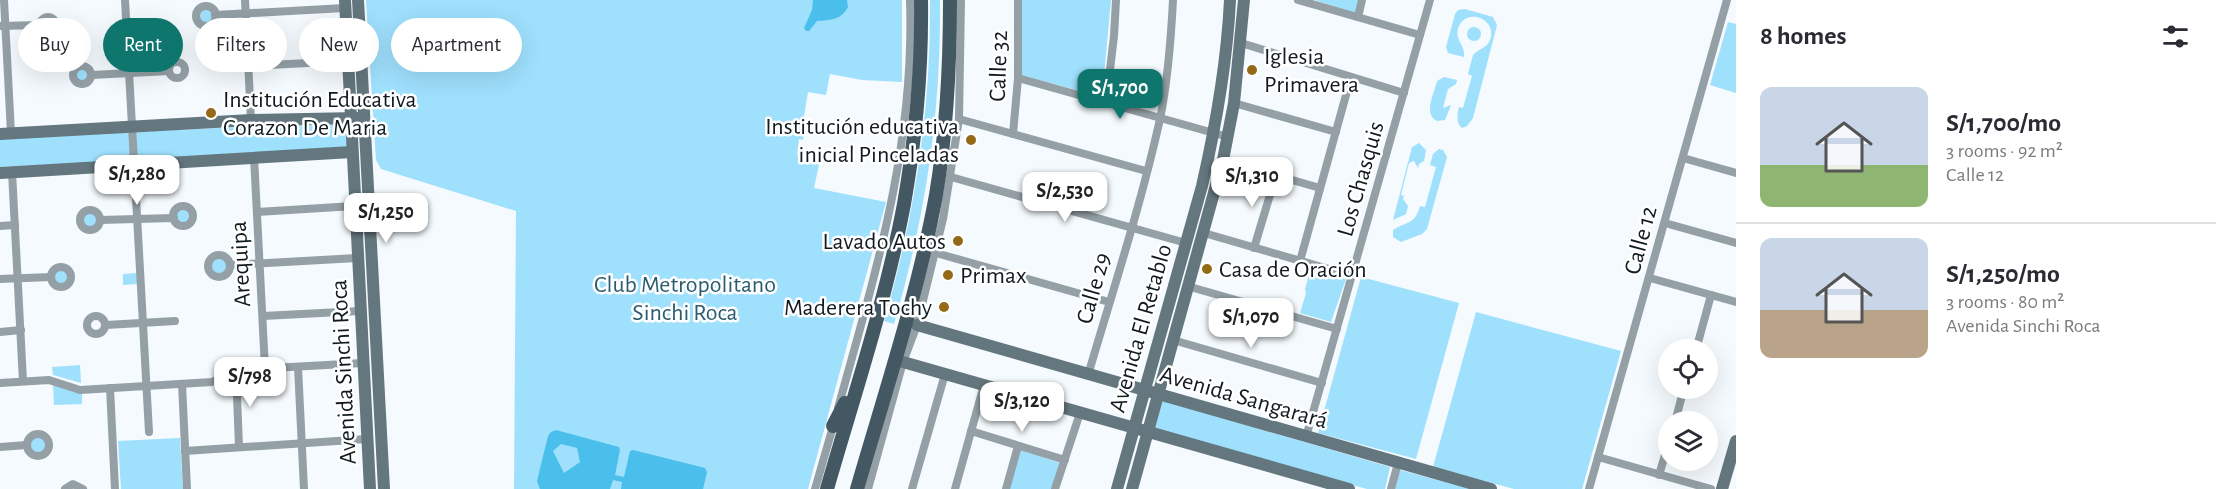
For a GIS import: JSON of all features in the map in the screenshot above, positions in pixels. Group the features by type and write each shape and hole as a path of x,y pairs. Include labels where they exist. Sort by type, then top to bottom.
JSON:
{"main road":[{"name":"Avenida Sinchi Roca","path":"358,0 384,489"},
{"path":"827,489 888,275 909,177 917,116 921,0"},
{"path":"857,489 916,282 936,193 947,105 950,0"},
{"name":"Avenida El Retablo","path":"1117,489 1186,243 1214,133 1230,0"},
{"name":"Avenida El Retablo","path":"1134,488 1223,160 1234,103 1244,0"},
{"name":"Avenida Sinchi Roca","path":"349,72 370,489"},
{"path":"6,133 251,120 364,117"},
{"path":"6,172 352,152"},
{"path":"353,178 368,176"},
{"name":"Avenida Sangarará","path":"917,325 1484,488"},
{"path":"903,362 1349,489"},
{"path":"833,426 859,378"},
{"path":"1142,455 1151,444 1170,439"},
{"path":"1722,489 1736,441"}],"street":[{"path":"4,0 6,133"},
{"path":"125,0 149,432"},
{"path":"245,0 246,18"},
{"path":"815,489 874,279 892,204 901,157 909,82 910,0"},
{"path":"868,489 903,362 917,325 936,253 951,177 959,119 961,0"},
{"name":"Calle 32","path":"1013,134 1018,78 1018,0"},
{"path":"1106,103 1116,0"},
{"name":"Calle 29","path":"1088,375 1160,118 1168,66 1173,0"},
{"path":"1298,0 1420,35"},
{"path":"1358,17 1362,0"},
{"name":"Los Chasquis","path":"1306,437 1430,0"},
{"name":"Calle 12","path":"1589,489 1727,0"},
{"path":"215,15 345,4"},
{"path":"3,26 18,26"},
{"path":"1241,43 1404,93"},
{"path":"92,75 148,72"},
{"path":"249,72 251,120"},
{"path":"1300,261 1351,77"},
{"path":"1018,78 1228,137"},
{"path":"1234,103 1336,132"},
{"path":"959,119 1146,171"},
{"name":"Arequipa","path":"254,157 265,368"},
{"path":"1683,158 1736,173"},
{"path":"1223,160 1320,188"},
{"path":"6,172 15,225 24,381"},
{"path":"1254,248 1276,175"},
{"path":"951,177 1186,243"},
{"path":"257,212 354,206"},
{"path":"100,220 174,218"},
{"path":"1665,222 1736,243"},
{"path":"0,226 15,225"},
{"path":"1204,233 1353,276"},
{"path":"936,253 1109,302"},
{"path":"230,266 357,258"},
{"path":"0,279 51,277"},
{"path":"1650,278 1736,302"},
{"path":"1187,286 1337,329"},
{"path":"1699,339 1711,295"},
{"path":"262,316 360,311"},
{"path":"105,325 175,321"},
{"path":"0,332 21,330"},
{"path":"1173,340 1322,383"},
{"path":"0,383 49,380 80,390 213,382 236,370 363,363"},
{"path":"298,367 304,489"},
{"path":"236,370 239,447"},
{"path":"912,489 945,374"},
{"path":"182,384 187,489"},
{"path":"955,489 984,386"},
{"path":"110,388 115,489"},
{"path":"1055,489 1080,413"},
{"path":"971,431 1065,460"},
{"path":"185,451 368,439"},
{"path":"0,447 27,445"},
{"path":"1006,489 1018,446"},
{"path":"1598,457 1711,489"},
{"path":"1391,489 1398,463"},
{"path":"1659,475 1660,471"},
{"path":"65,489 73,484 83,489"}],"green space":[{"name":"Club Metropolitano Sinchi Roca","path":"366,0 902,0 902,82 862,80 830,74 826,95 808,92 803,122 806,123 803,140 799,139 797,155 820,160 814,188 886,202 808,489 514,489 516,211 381,169 376,160 370,72 379,72 379,18 367,18"},
{"path":"930,0 940,0 940,42 934,124 915,243 894,324 884,321 904,242 919,162 928,82"},
{"path":"1022,0 1111,0 1102,97 1021,75"},
{"path":"1314,0 1359,0 1356,13"},
{"path":"205,8 212,13 212,18 198,18 197,16"},
{"path":"1465,9 1493,17 1497,25 1473,118 1467,126 1462,128 1458,121 1458,113 1459,107 1463,108 1472,76 1468,74 1473,55 1489,43 1491,33 1490,27 1481,18 1469,17 1463,20 1458,31 1464,57 1448,53 1446,47 1455,14 1458,10"},
{"path":"1728,22 1736,24 1736,93 1710,85"},
{"path":"1471,27 1477,27 1481,34 1477,41 1471,41 1467,37 1467,31"},
{"path":"76,72 88,73 87,81 82,83 77,81"},
{"path":"1444,77 1457,80 1456,84 1448,89 1443,108 1451,105 1445,120 1437,121 1433,118 1430,109 1437,81"},
{"path":"346,122 347,151 0,167 0,138"},
{"path":"1419,143 1426,150 1424,161 1419,164 1418,168 1414,161 1409,163 1401,195 1404,196 1403,199 1408,206 1406,214 1393,220 1412,147"},
{"path":"1439,149 1443,150 1447,157 1427,229 1422,234 1401,242 1393,237 1393,230 1413,220 1420,206 1425,207 1436,167 1430,165 1433,154"},
{"path":"183,209 188,211 190,216 188,221 183,223 178,221 176,216 178,211"},
{"path":"90,213 98,221 90,229 82,221"},
{"path":"219,257 225,260 228,266 225,272 219,275 213,272 210,266 213,260"},
{"path":"1311,268 1346,279 1331,322 1300,313"},
{"path":"61,269 69,277 61,285 53,277"},
{"path":"137,273 138,284 123,285 123,274"},
{"path":"1361,277 1459,303 1416,459 1318,433"},
{"path":"1476,312 1621,351 1582,489 1514,489 1433,467"},
{"path":"80,365 81,383 53,375 52,367"},
{"path":"53,385 82,393 82,404 54,405"},
{"path":"1160,400 1390,467 1385,489 1367,489 1153,429"},
{"path":"35,437 41,437 46,445 44,451 35,453 30,448 30,442"},
{"path":"180,438 183,489 121,489 118,441"},
{"path":"1020,450 1060,463 1052,489 1008,489"},
{"path":"1400,470 1471,489 1394,489"}],"shaded area":[{"path":"813,0 847,0 848,7 839,17 817,21 809,31 806,31 804,28 812,10"},
{"path":"556,430 619,447 615,475 624,477 630,451 633,450 705,468 707,472 703,489 621,489 622,482 613,480 610,489 540,489 537,481 551,432","holes":["561,444 577,448 580,462 564,473 553,451"]}],"place":[{"name":"Iglesia Primavera","path":"1252,70"},
{"name":"Institución Educativa Corazon De Maria","path":"211,113"},
{"name":"Institución educativa inicial Pinceladas","path":"971,140"},
{"name":"Lavado Autos","path":"958,241"},
{"name":"Casa de Oración","path":"1207,269"},
{"name":"Primax","path":"948,275"},
{"name":"Maderera Tochy","path":"944,307"}]}
